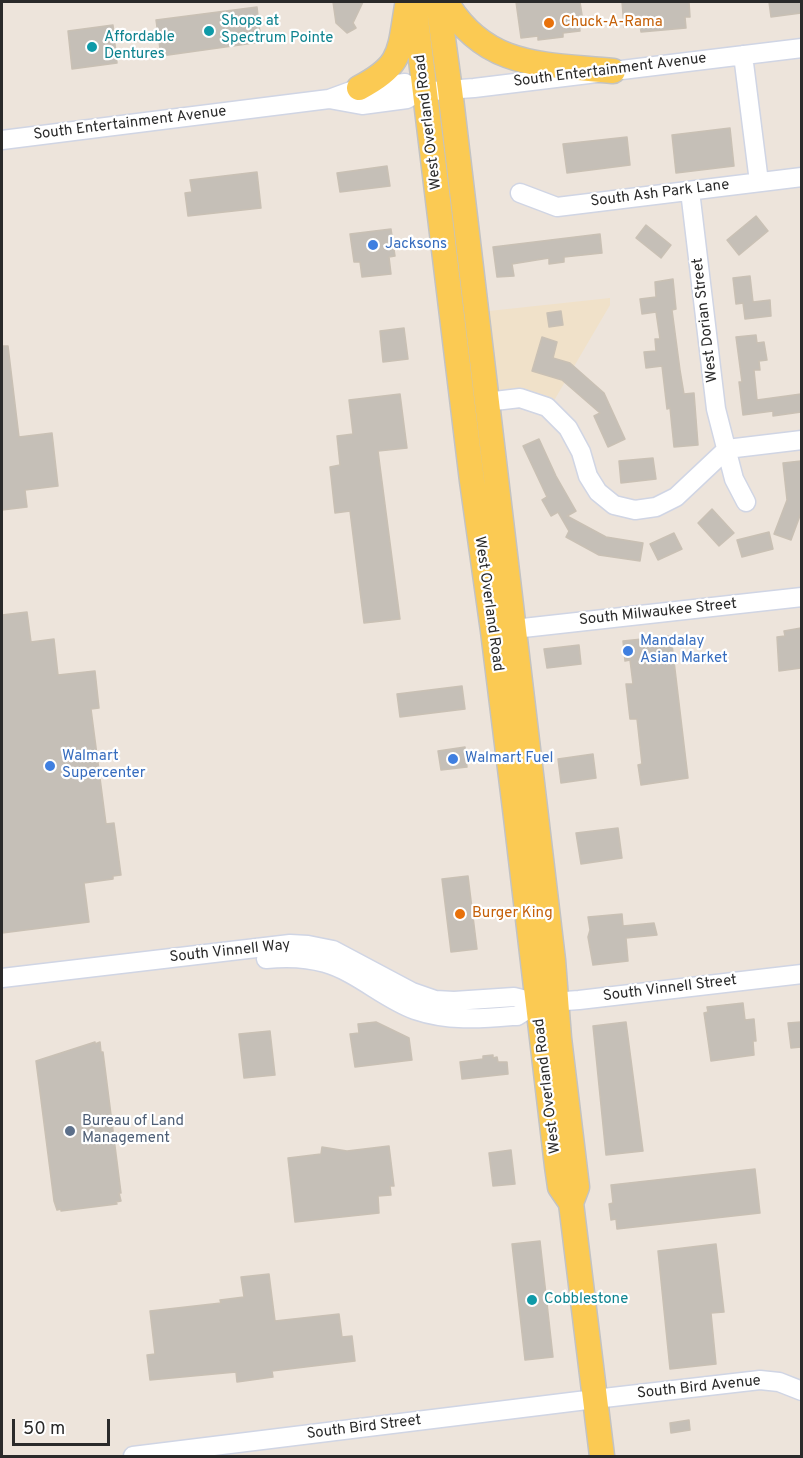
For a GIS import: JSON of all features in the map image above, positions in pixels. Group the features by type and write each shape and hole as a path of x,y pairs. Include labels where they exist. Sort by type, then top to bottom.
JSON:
{"main road":[{"path":"359,88 380,77 390,68 400,51 408,2"},
{"name":"West Overland Road","path":"414,2 433,91 486,402 504,540 503,630 547,1002 560,1187 571,1203 602,1456"},
{"path":"427,2 433,91"},
{"name":"West Overland Road","path":"438,2 433,91 450,301 472,481 503,630 514,715 527,742 553,960 547,1002"},
{"path":"446,2 467,30 481,42 511,57 530,63 613,71"},
{"path":"450,301 465,315 474,387 476,394 486,402"},
{"path":"467,443 481,446 489,496 504,540"}],"street":[{"name":"South Entertainment Avenue","path":"329,99 362,105 407,99 433,91 801,48"},
{"path":"743,55 759,182"},
{"name":"South Entertainment Avenue","path":"2,140 329,99 359,88 405,83 433,91"},
{"name":"South Ash Park Lane","path":"520,193 557,207 801,177"},
{"name":"West Dorian Street","path":"690,191 716,410 734,479 746,502"},
{"path":"486,402 519,398 547,407 568,428 581,452 588,476 598,492 614,505 635,510 656,507 676,497 727,448 801,440"},
{"name":"South Milwaukee Street","path":"503,630 801,597"},
{"name":"South Vinnell Way","path":"2,978 269,946 308,945 333,950 398,986 435,1000 454,1002 514,997 547,1002"},
{"name":"South Vinnell Way","path":"2,989 283,957 302,957 327,963 399,1004 427,1014 456,1018 517,1016 547,1002"},
{"name":"South Vinnell Street","path":"547,1002 801,974"},
{"name":"South Bird Avenue","path":"595,1399 760,1380 779,1382 801,1391"},
{"name":"South Bird Street","path":"133,1456 595,1399"}],"shaded area":[{"path":"610,298 610,305 552,404 529,393 498,390 489,311"}],"building":[{"path":"333,2 363,2 353,23 356,28 347,33 336,23"},
{"name":"Chuck-A-Rama","path":"516,2 580,2 582,15 578,15 580,31 563,33 563,37 538,40 538,36 521,38"},
{"path":"622,2 689,2 690,17 685,17 686,28 641,32 640,25 624,27"},
{"path":"769,2 801,2 801,13 771,17"},
{"name":"Shops at Spectrum Pointe","path":"257,7 261,42 161,56 156,20"},
{"name":"Affordable Dentures","path":"113,25 117,63 72,69 68,31"},
{"path":"730,128 734,166 676,173 672,135"},
{"path":"627,137 630,165 567,173 563,144"},
{"path":"387,166 390,186 340,192 337,173"},
{"path":"257,172 261,208 188,216 185,193 192,192 190,180"},
{"path":"756,216 768,231 739,255 727,240"},
{"path":"646,225 671,245 661,258 636,238"},
{"name":"Jacksons","path":"391,229 395,256 389,257 391,274 362,277 360,262 354,262 350,234"},
{"path":"600,234 602,253 564,257 564,262 549,264 549,258 512,264 514,276 497,277 493,247"},
{"path":"750,276 753,302 770,300 771,316 745,319 743,303 736,304 733,278"},
{"path":"673,279 676,309 672,310 680,370 684,394 694,393 698,445 674,447 662,366 646,368 644,352 656,351 655,339 660,339 656,312 642,314 640,299 656,297 655,282"},
{"path":"561,311 563,325 549,327 547,313"},
{"path":"404,328 408,359 383,362 380,331"},
{"path":"756,335 757,343 764,342 767,360 759,361 760,370 754,370 757,400 801,394 801,412 773,416 773,411 743,415 739,382 742,382 736,337"},
{"path":"542,337 557,342 553,358 570,363 604,393 625,439 608,447 594,416 600,413 562,380 532,371"},
{"path":"2,346 8,346 19,437 52,433 58,486 25,490 27,507 2,510"},
{"path":"400,394 407,448 378,451 400,619 364,623 350,511 335,513 330,467 340,465 337,436 353,434 349,400"},
{"path":"539,439 576,511 567,516 606,537 643,543 640,561 599,555 566,537 569,531 558,512 551,516 542,500 547,497 523,446"},
{"path":"653,458 656,479 621,483 619,461"},
{"path":"801,461 801,513 791,540 774,534 787,500 783,463"},
{"path":"712,509 734,533 719,546 698,523"},
{"path":"769,532 773,549 742,557 737,540"},
{"path":"674,533 682,549 658,560 650,544"},
{"name":"Walmart Supercenter","path":"27,612 31,642 54,639 58,675 95,671 99,708 91,709 106,824 114,823 121,875 113,876 113,879 84,883 89,922 2,933 2,615"},
{"path":"801,628 801,668 779,671 777,637 785,636 784,631"},
{"path":"671,636 688,778 641,785 638,765 642,764 637,719 630,719 626,684 633,684 630,660 625,661 623,641"},
{"path":"579,645 581,664 547,668 544,649"},
{"name":"Walmart Fuel","path":"462,686 465,709 400,717 397,694"},
{"name":"Walmart Fuel","path":"465,747 467,767 441,770 438,751"},
{"path":"593,754 596,778 561,783 558,759"},
{"path":"618,828 622,858 581,864 576,833"},
{"name":"Burger King","path":"468,876 477,949 451,952 442,879"},
{"path":"622,914 623,926 654,923 657,935 626,938 628,961 593,965 588,937 590,930 588,917"},
{"path":"743,1003 745,1020 754,1019 756,1041 753,1041 754,1055 711,1061 704,1013 708,1012 707,1007"},
{"path":"376,1022 409,1038 412,1060 355,1067 350,1034 359,1033 358,1024"},
{"path":"626,1022 643,1151 606,1155 593,1026"},
{"path":"801,1022 801,1047 791,1048 788,1023"},
{"path":"270,1031 275,1075 244,1078 239,1034"},
{"path":"95,1042 95,1044 100,1042 101,1052 103,1052 121,1201 116,1202 117,1204 61,1211 61,1209 57,1210 54,1201 36,1061"},
{"path":"493,1055 493,1058 497,1057 498,1062 507,1062 508,1074 462,1079 460,1062 483,1059 483,1056"},
{"path":"389,1146 394,1186 390,1186 391,1195 378,1196 379,1213 295,1222 288,1158 321,1154 322,1147 347,1151"},
{"path":"511,1150 515,1184 493,1186 489,1153"},
{"path":"755,1169 760,1213 617,1229 616,1219 611,1220 609,1204 613,1203 611,1185"},
{"name":"Cobblestone","path":"540,1241 553,1357 525,1360 512,1244"},
{"path":"716,1244 724,1312 711,1313 716,1364 670,1369 658,1251"},
{"path":"269,1274 275,1321 339,1314 342,1337 352,1336 355,1361 272,1371 273,1377 237,1382 236,1372 150,1380 147,1355 155,1354 150,1311 221,1303 220,1300 244,1297 241,1277"},
{"path":"689,1420 690,1430 671,1433 670,1423"}],"place":[{"name":"Chuck-A-Rama","path":"549,23"},
{"name":"Shops at Spectrum Pointe","path":"209,31"},
{"name":"Affordable Dentures","path":"92,47"},
{"name":"Jacksons","path":"373,245"},
{"name":"Mandalay Asian Market","path":"628,651"},
{"name":"Walmart Fuel","path":"453,759"},
{"name":"Walmart Supercenter","path":"50,766"},
{"name":"Burger King","path":"460,914"},
{"name":"Bureau of Land Management","path":"70,1131"},
{"name":"Cobblestone","path":"532,1300"}]}
